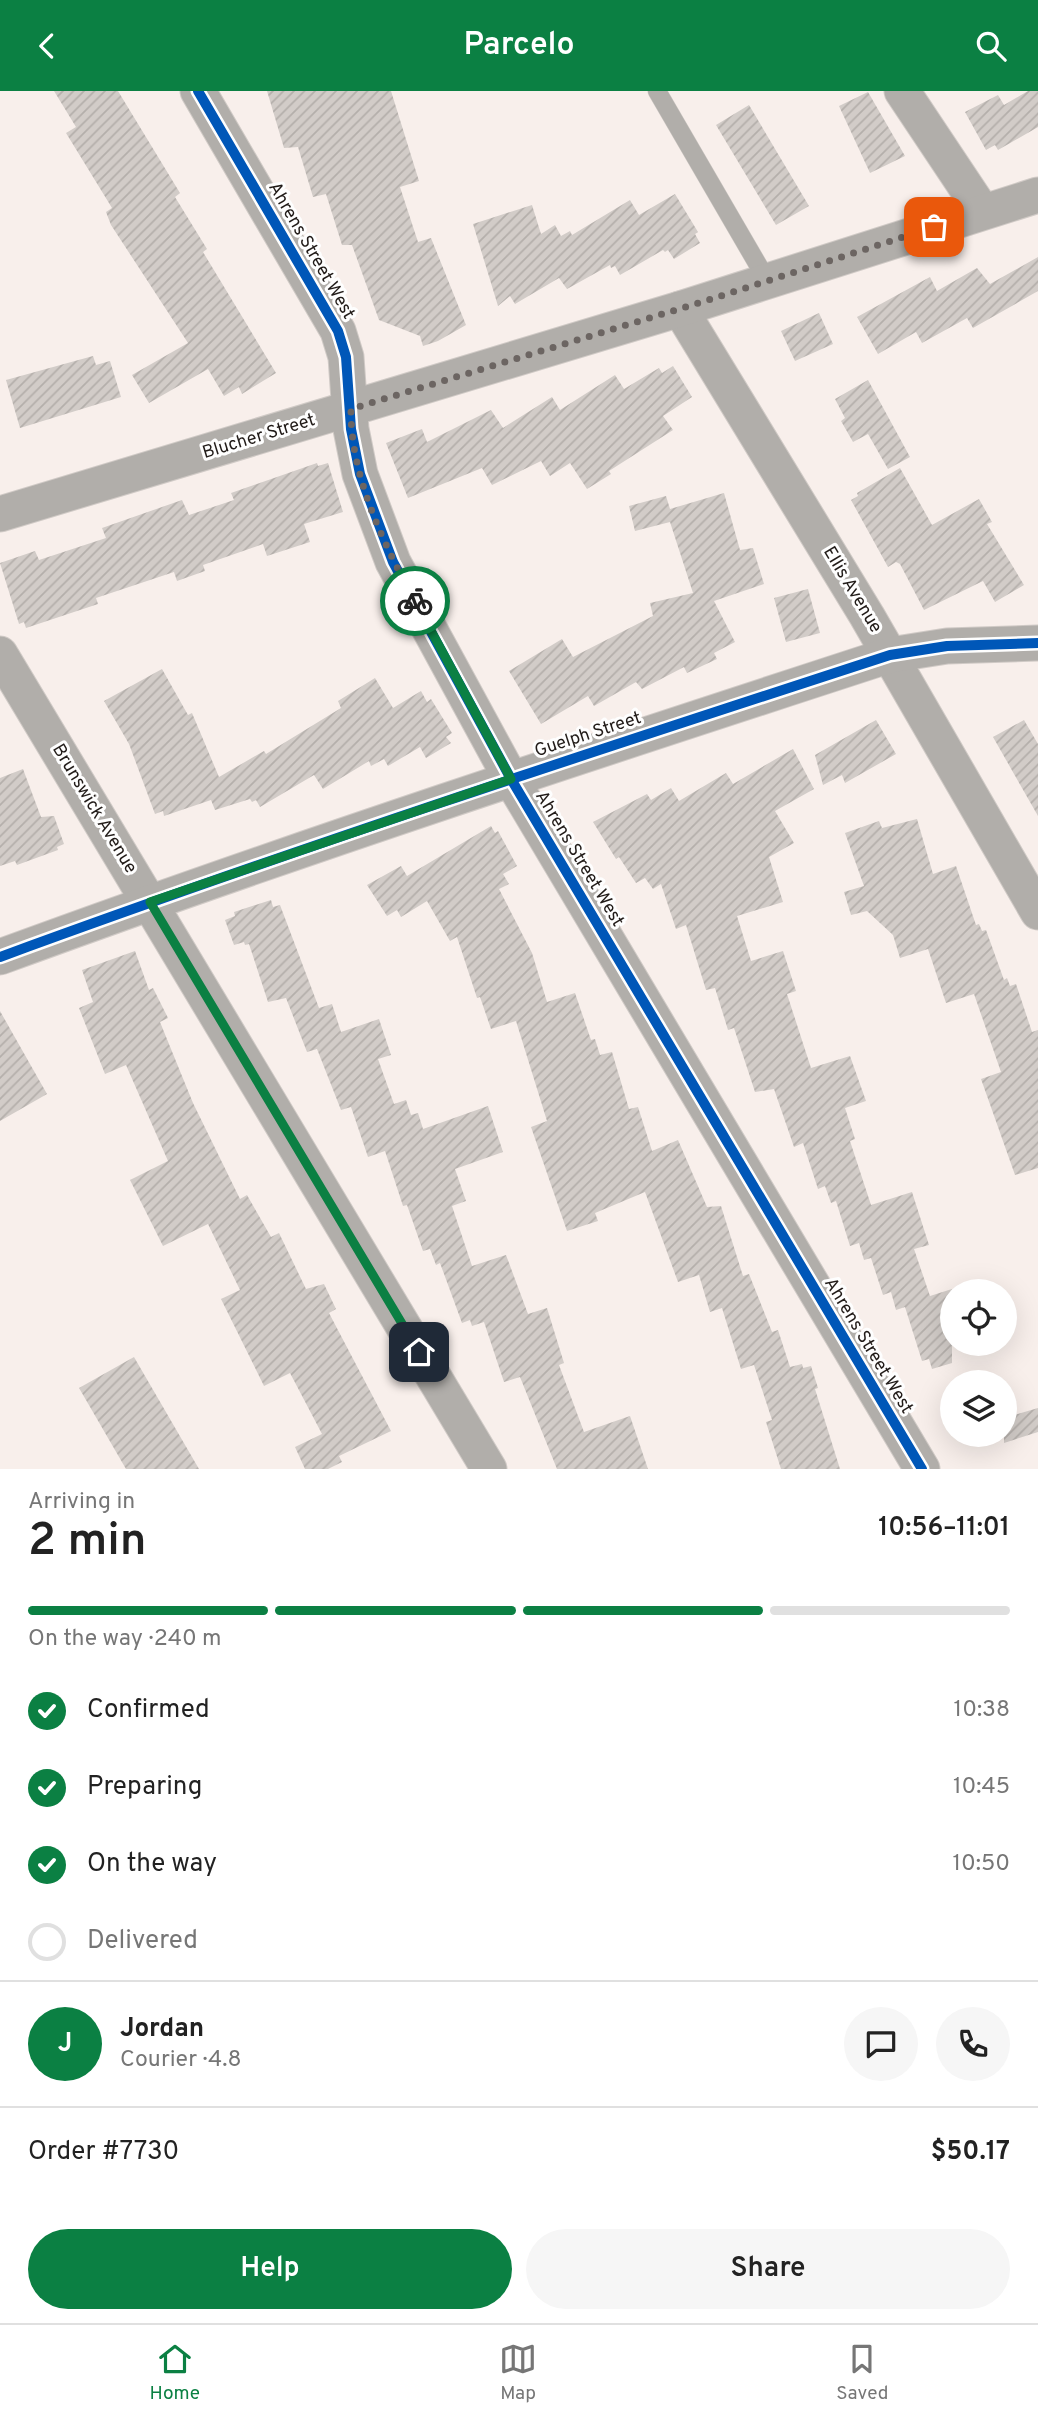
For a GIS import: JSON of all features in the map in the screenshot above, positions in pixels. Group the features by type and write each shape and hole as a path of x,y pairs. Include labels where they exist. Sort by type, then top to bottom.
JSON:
{"street":[{"name":"Ahrens Street West","path":"198,91 338,331 346,357 351,429 360,474 393,562 511,779 922,1469"},
{"path":"902,91 982,211"},
{"name":"Blucher Street","path":"0,514 768,282 1038,195"},
{"name":"Ellis Avenue","path":"680,309 890,655 1038,912"},
{"name":"Guelph Street","path":"0,957 150,902 511,779 890,655 947,646 1038,643"},
{"name":"Brunswick Avenue","path":"0,654 489,1469"}],"lane":[{"path":"657,91 768,282"}],"building":[{"path":"54,91 118,91 180,193 175,197 207,249 203,252 276,373 242,394 239,387 224,396 208,369 149,403 132,375 188,343 111,225 106,212 112,208 66,133 76,127"},
{"path":"267,91 391,91 419,181 400,187 418,242 431,238 466,325 423,346 420,336 379,320 352,245 342,245 326,194 313,197 298,147 284,148"},
{"path":"1028,91 1038,91 1038,127 998,150 995,145 986,150 965,112 998,95 1004,105"},
{"path":"868,92 905,156 870,173 839,106"},
{"path":"749,105 809,206 776,225 716,125"},
{"path":"675,194 698,232 695,234 700,243 674,259 668,250 663,250 620,275 615,266 611,268 610,265 567,289 559,278 515,304 510,296 498,306 473,224 532,205 541,234 555,225 561,236 570,231 572,235 630,200 639,215"},
{"path":"1038,257 1038,291 973,328 967,318 922,343 916,332 878,354 857,317 930,277 937,291 977,268 990,284"},
{"path":"819,313 833,344 795,361 781,331"},
{"path":"93,356 96,365 110,361 121,397 20,428 6,380"},
{"path":"673,366 692,397 663,416 673,430 609,471 611,474 587,489 570,463 550,476 541,461 492,485 482,468 408,498 386,443 422,429 427,442 491,410 503,428 552,397 560,410 615,375 624,389 659,368 662,373"},
{"path":"868,380 910,457 888,469 868,434 853,442 841,421 845,418 835,399"},
{"path":"317,463 318,466 328,463 343,512 304,524 310,542 267,556 263,544 203,565 205,571 177,581 174,572 96,598 98,604 26,628 24,622 19,624 0,563 35,551 39,560 106,538 102,528 182,500 189,515 234,500 231,493"},
{"path":"900,468 932,525 979,499 992,522 987,524 1024,585 995,602 983,581 924,610 900,564 896,562 888,567 851,500 858,496 857,493"},
{"path":"724,493 740,550 753,548 764,584 714,601 735,642 714,653 717,659 687,673 684,667 642,689 636,682 594,706 588,696 541,724 509,671 562,639 573,657 653,616 650,603 693,593 670,522 635,531 629,506 666,496 670,509"},
{"path":"808,589 820,633 786,642 774,598"},
{"path":"162,669 188,715 192,713 219,777 264,751 266,754 341,708 338,701 375,678 393,708 421,691 427,702 431,699 452,733 446,737 451,743 426,758 420,747 388,766 384,759 371,766 369,761 323,789 314,775 260,807 256,800 252,802 250,799 215,810 211,800 164,816 163,811 155,814 129,744 104,701"},
{"path":"876,720 896,754 845,783 842,775 823,785 815,755"},
{"path":"1024,720 1038,744 1038,816 993,737"},
{"path":"793,749 814,789 775,811 794,843 769,857 783,902 737,916 751,961 783,951 796,991 787,994 811,1068 850,1056 866,1101 845,1108 855,1139 850,1141 871,1205 912,1192 929,1245 914,1249 930,1296 940,1293 940,1356 952,1356 952,1363 932,1369 929,1359 922,1361 905,1307 896,1310 891,1292 883,1295 871,1258 864,1260 859,1243 850,1246 836,1201 831,1203 825,1186 818,1189 803,1143 794,1147 774,1089 755,1092 734,1028 728,1030 715,988 706,990 686,925 676,929 661,884 653,889 645,878 636,883 619,857 616,859 593,822 647,794 651,800 671,788 679,801 726,773 733,784"},
{"path":"23,769 41,817 54,816 64,844 57,847 58,850 17,865 15,861 0,866 0,778"},
{"path":"917,819 933,874 956,866 976,925 979,924 982,931 986,930 1004,980 1007,978 1010,986 1016,984 1032,1032 1038,1030 1038,1168 1015,1175 981,1079 1001,1072 974,994 946,1003 928,949 900,958 893,935 867,911 851,915 844,892 864,886 845,833 879,821 882,828"},
{"path":"491,826 495,833 498,831 517,866 503,874 509,884 499,889 532,953 547,1002 575,993 591,1040 595,1039 600,1055 612,1052 629,1109 638,1107 652,1151 678,1140 707,1207 721,1206 743,1276 749,1274 772,1332 778,1330 790,1367 802,1364 803,1368 811,1366 818,1388 815,1389 840,1469 781,1469 766,1422 772,1420 754,1365 741,1369 722,1308 710,1312 699,1275 678,1282 645,1192 595,1213 598,1221 567,1231 531,1127 547,1121 516,1021 491,1029 480,997 477,998 457,937 450,941 427,901 401,917 397,910 387,916 367,885 401,866 407,876"},
{"path":"271,900 273,907 280,905 319,1008 332,1004 341,1032 379,1019 391,1055 378,1059 394,1104 406,1100 411,1115 418,1113 423,1129 488,1106 503,1152 455,1169 466,1201 452,1206 472,1266 506,1255 528,1314 547,1308 564,1363 559,1365 584,1432 630,1416 648,1469 557,1469 520,1377 504,1382 484,1322 472,1326 470,1320 462,1323 440,1263 436,1265 430,1249 423,1251 407,1205 403,1206 385,1151 368,1157 351,1107 341,1110 317,1049 307,1052 286,998 268,1002 249,944 245,945 244,942 234,945 225,920 235,916 234,912"},
{"path":"135,951 149,990 153,988 168,1018 160,1022 193,1103 240,1199 247,1195 271,1237 279,1233 306,1289 324,1284 336,1309 329,1313 391,1431 339,1456 342,1462 328,1469 305,1469 295,1447 322,1434 290,1373 264,1386 221,1299 240,1290 208,1224 163,1246 130,1180 168,1161 126,1065 105,1074 79,1008 93,1002 82,970"},
{"path":"0,1011 47,1094 0,1121"},
{"path":"134,1357 199,1469 126,1469 79,1388"},
{"path":"1038,1408 1038,1432 1017,1439 1017,1414"}],"cycle path":[{"path":"198,91 338,331 346,357 351,429 360,474 393,562 511,779 922,1469"},
{"path":"0,957 332,840 890,655 947,646 1038,643"}],"way so far":[{"path":"415,601 393,562 360,474 351,429 351,409 792,274 934,227"}],"route":[{"path":"415,601 511,779 150,902 419,1352"}]}
